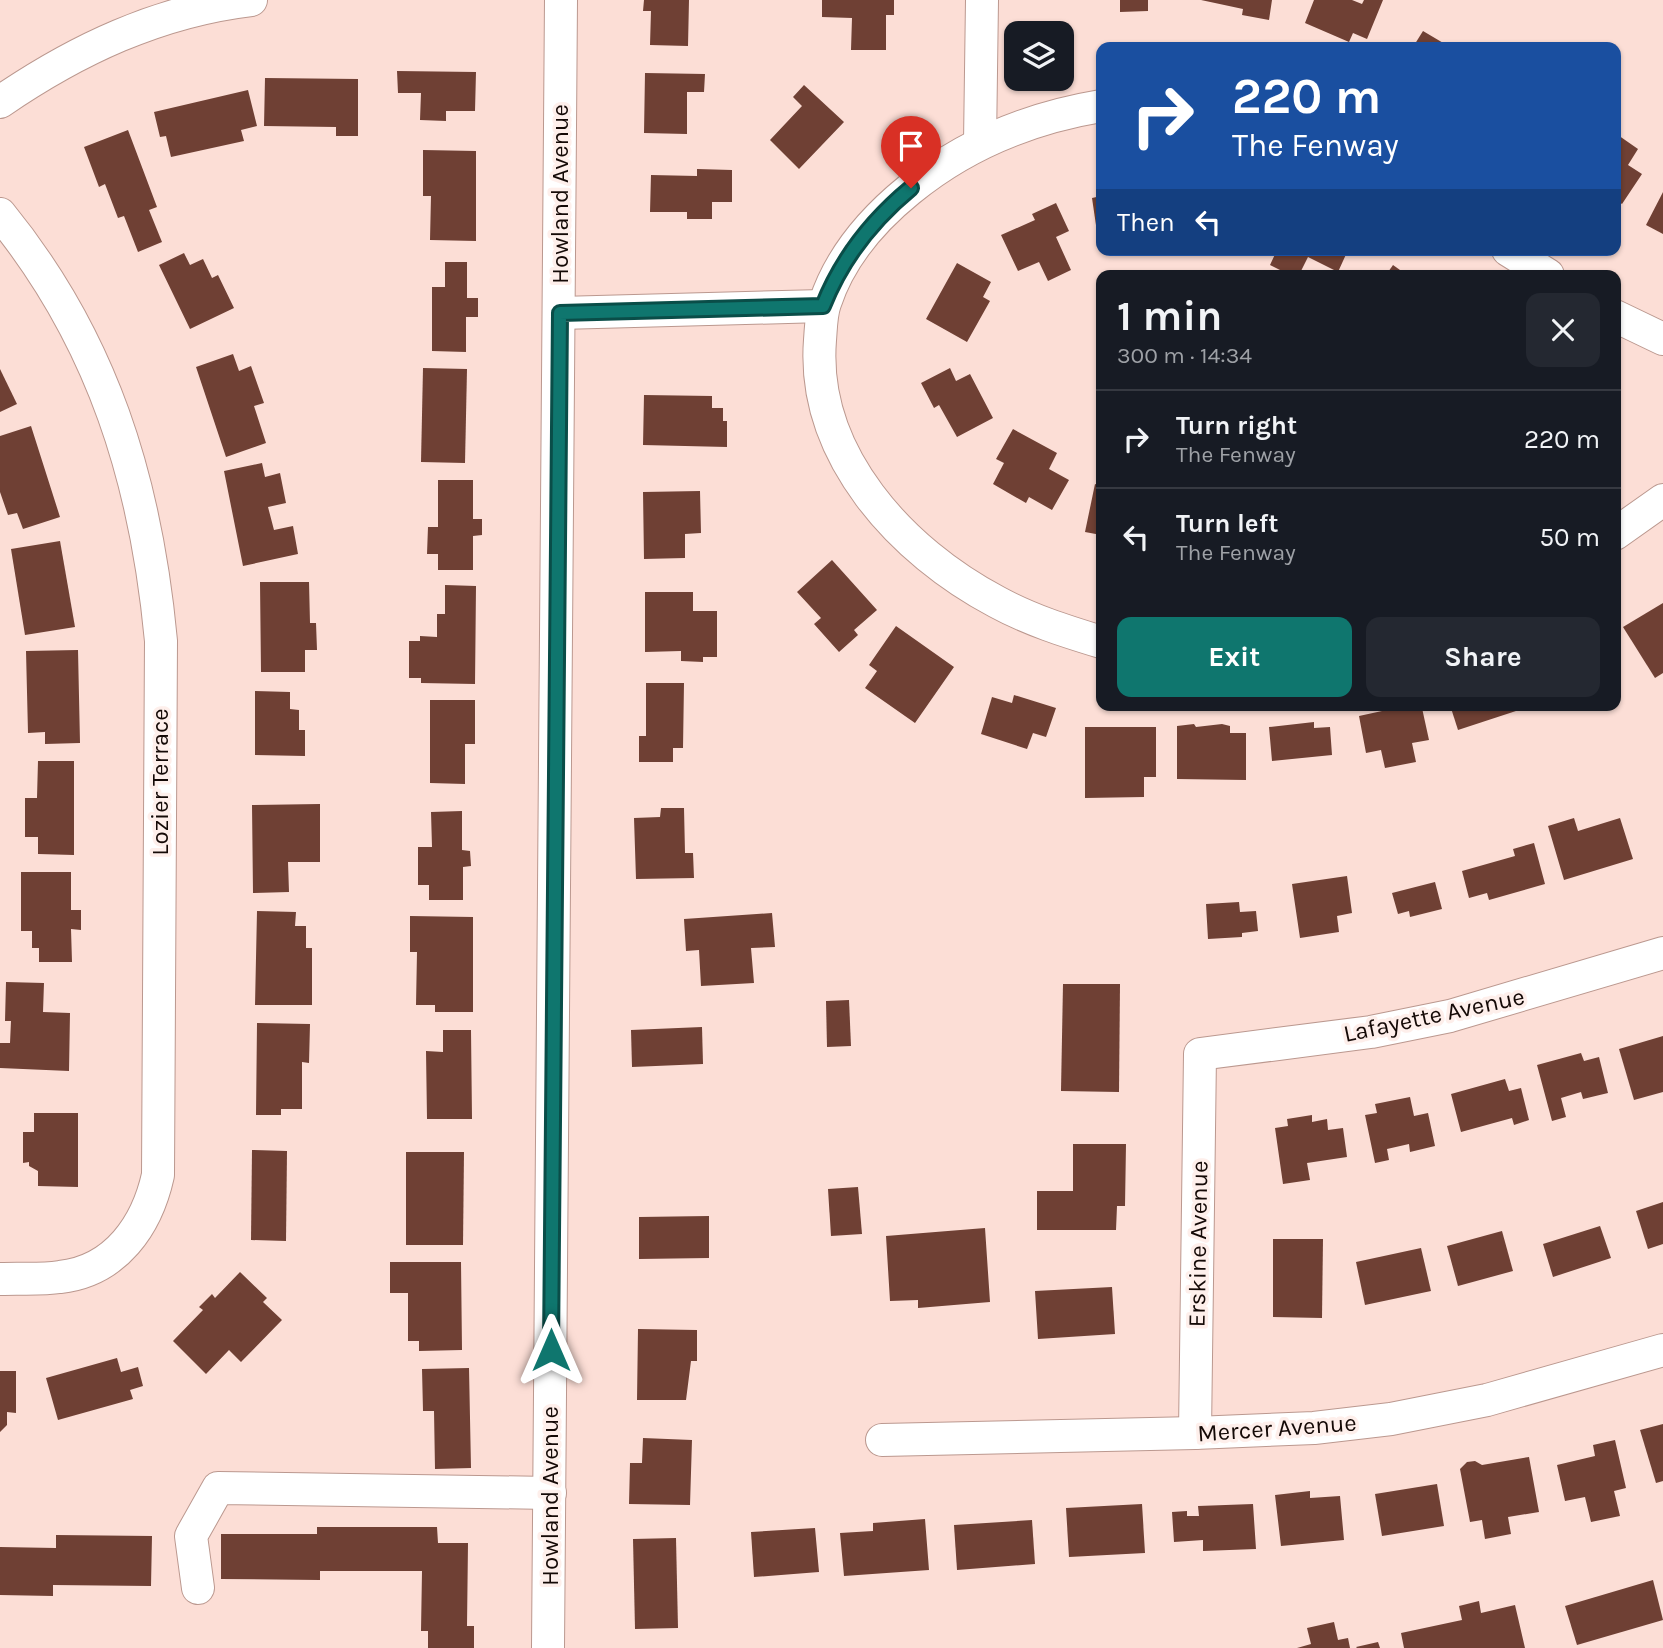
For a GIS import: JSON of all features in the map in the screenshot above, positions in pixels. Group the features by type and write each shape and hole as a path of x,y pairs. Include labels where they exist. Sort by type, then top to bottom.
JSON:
{"street":[{"path":"0,102 42,73 101,42 162,19 251,0"},
{"name":"Howland Avenue","path":"548,1648 561,0"},
{"path":"980,143 982,0"},
{"path":"1096,107 1061,113 980,143 931,172 891,205 856,244 836,274 823,306 819,360 825,404 839,446 860,485 900,530 965,582 996,602 1051,627 1096,640"},
{"name":"Lozier Terrace","path":"0,214 53,288 90,356 119,427 138,488 153,564 161,668 158,1175 152,1203 138,1230 117,1253 90,1269 62,1277 0,1279"},
{"path":"1518,256 1540,270"},
{"path":"560,313 823,306"},
{"path":"1621,319 1663,339"},
{"path":"1621,530 1663,500"},
{"name":"Lafayette Avenue","path":"1200,1054 1371,1032 1450,1016 1663,953"},
{"name":"Erskine Avenue","path":"1195,1433 1200,1054"},
{"name":"Mercer Avenue","path":"882,1440 1314,1428 1391,1419 1487,1400 1663,1350"},
{"path":"198,1588 191,1536 218,1488 550,1493"}],"building":[{"path":"644,0 689,0 688,46 650,45 651,11 643,11"},
{"path":"822,0 894,0 894,15 886,15 886,50 851,50 852,18 822,17"},
{"path":"1120,0 1148,0 1148,11 1120,12"},
{"path":"1201,0 1272,0 1269,20 1242,15 1243,9"},
{"path":"1314,0 1352,0 1362,4 1364,0 1383,0 1367,39 1353,33 1349,42 1305,23"},
{"path":"1423,31 1442,42 1416,42"},
{"path":"397,71 476,72 475,111 446,111 446,121 420,120 421,93 398,93"},
{"path":"645,73 705,74 704,92 687,92 687,134 644,133"},
{"path":"265,78 358,79 358,136 336,136 336,127 264,126"},
{"path":"804,85 844,122 799,169 770,140 802,106 793,97"},
{"path":"248,90 257,126 241,130 244,141 171,157 166,136 160,137 154,112"},
{"path":"128,130 157,207 149,210 162,242 138,252 124,216 118,218 105,184 99,187 84,147"},
{"path":"1621,137 1638,149 1628,165 1642,174 1622,204"},
{"path":"423,150 476,151 476,241 430,240 431,196 423,196"},
{"path":"697,169 732,170 732,202 712,202 712,219 687,219 687,212 650,212 651,175 697,176"},
{"path":"1663,192 1663,234 1646,225"},
{"path":"1096,197 1096,225 1092,198"},
{"path":"1056,203 1069,231 1056,237 1071,270 1048,281 1039,262 1018,271 1001,235 1035,220 1032,214"},
{"path":"184,253 190,265 203,259 212,278 218,275 234,308 190,329 159,265"},
{"path":"1274,256 1345,256 1339,270 1308,257 1302,270 1280,270 1270,265"},
{"path":"445,262 467,262 467,298 478,298 478,317 466,317 466,352 432,351 432,287 445,287"},
{"path":"957,263 991,282 983,297 990,301 967,342 926,319"},
{"path":"233,354 239,371 251,366 264,403 254,406 266,443 226,457 196,367"},
{"path":"423,368 467,369 465,463 421,462"},
{"path":"950,368 956,381 970,374 993,418 957,437 939,405 934,408 921,383"},
{"path":"0,369 17,404 0,412"},
{"path":"644,395 712,396 712,408 723,408 723,421 727,421 727,447 643,445"},
{"path":"31,426 60,517 23,529 17,513 8,515 0,492 0,436"},
{"path":"1013,429 1057,453 1049,469 1069,480 1052,510 1029,497 1026,503 993,484 1004,463 996,459"},
{"path":"262,463 265,477 280,473 286,503 268,507 274,530 293,526 298,554 243,566 224,471"},
{"path":"438,480 473,480 473,519 482,519 482,535 473,536 473,570 438,570 438,554 427,554 428,527 438,527"},
{"path":"1095,484 1096,534 1085,532"},
{"path":"700,491 701,533 685,534 685,558 644,559 643,492"},
{"path":"60,541 75,627 25,635 11,549"},
{"path":"832,560 877,610 854,630 858,635 839,652 814,624 821,618 797,592"},
{"path":"260,582 309,582 310,623 316,623 317,650 305,650 305,672 261,672"},
{"path":"445,585 476,586 475,684 421,683 421,678 409,678 409,641 420,641 420,636 437,637 437,614 445,614"},
{"path":"645,592 693,592 693,611 717,611 717,657 703,657 703,662 681,661 681,651 645,652"},
{"path":"1663,603 1663,673 1655,678 1623,627"},
{"path":"896,626 954,667 915,723 865,688 877,671 869,665"},
{"path":"78,650 80,743 45,744 45,732 28,733 26,651"},
{"path":"646,683 684,683 683,748 673,748 673,762 639,762 639,736 646,736"},
{"path":"255,691 290,692 290,709 299,710 299,730 305,730 305,756 255,755"},
{"path":"1014,695 1056,708 1046,737 1033,733 1027,749 981,734 992,697 1012,703"},
{"path":"430,700 475,700 475,744 465,744 465,784 430,783"},
{"path":"1382,711 1423,711 1429,740 1412,743 1416,762 1385,768 1381,750 1366,753 1359,716"},
{"path":"1452,711 1516,711 1458,730"},
{"path":"1314,722 1314,728 1330,727 1332,755 1272,761 1269,727"},
{"path":"1194,724 1196,727 1222,724 1230,726 1230,733 1246,733 1246,780 1177,779 1177,726"},
{"path":"1085,727 1156,727 1156,777 1144,777 1144,797 1085,798"},
{"path":"38,761 74,761 74,855 38,854 38,837 25,837 25,798 37,798"},
{"path":"320,804 320,862 288,862 289,892 253,893 252,805"},
{"path":"661,808 684,808 685,853 693,853 694,878 636,879 634,818 660,817"},
{"path":"462,811 462,850 470,851 471,866 463,867 463,900 429,900 429,885 418,885 418,847 432,847 431,812"},
{"path":"1574,818 1578,831 1620,818 1633,859 1564,880 1548,826"},
{"path":"1534,843 1545,884 1489,900 1487,893 1469,898 1462,871 1515,856 1513,849"},
{"path":"21,872 71,872 71,910 81,910 81,930 71,929 72,962 39,962 39,948 32,948 32,931 21,931"},
{"path":"1347,876 1352,913 1337,916 1339,932 1300,938 1292,884"},
{"path":"1435,882 1442,909 1410,917 1409,911 1398,914 1392,893"},
{"path":"1239,902 1240,912 1256,911 1258,931 1242,933 1242,937 1208,939 1206,904"},
{"path":"257,911 296,912 295,926 306,926 306,948 312,948 312,1005 255,1005"},
{"path":"772,913 775,947 751,948 754,983 701,986 699,950 686,951 684,919"},
{"path":"410,916 473,917 473,1012 435,1012 435,1005 416,1005 417,952 410,952"},
{"path":"6,982 44,983 43,1012 70,1013 69,1071 0,1068 0,1043 10,1043 11,1021 5,1021"},
{"path":"1063,984 1120,984 1119,1092 1061,1091"},
{"path":"849,1000 851,1046 827,1047 826,1001"},
{"path":"257,1023 310,1024 309,1063 302,1062 302,1109 281,1109 281,1115 256,1115"},
{"path":"702,1027 703,1064 632,1067 631,1030"},
{"path":"443,1030 471,1030 472,1119 427,1119 426,1051 443,1052"},
{"path":"1663,1036 1663,1092 1634,1100 1619,1049"},
{"path":"1581,1053 1584,1061 1599,1057 1608,1093 1583,1099 1581,1092 1561,1098 1566,1117 1552,1121 1537,1065"},
{"path":"1505,1079 1509,1091 1521,1088 1529,1120 1514,1125 1512,1118 1461,1132 1451,1094"},
{"path":"1410,1097 1414,1116 1428,1113 1435,1146 1410,1152 1409,1144 1387,1149 1389,1160 1375,1163 1365,1115 1377,1113 1375,1104"},
{"path":"34,1113 78,1113 78,1187 38,1186 38,1171 29,1166 29,1162 23,1163 23,1132 34,1132"},
{"path":"1312,1115 1312,1122 1327,1119 1328,1130 1343,1128 1347,1157 1307,1163 1310,1180 1283,1184 1275,1128 1288,1126 1287,1119"},
{"path":"1073,1144 1126,1144 1125,1206 1117,1206 1116,1230 1037,1230 1037,1191 1073,1191"},
{"path":"252,1150 287,1151 286,1241 251,1240"},
{"path":"406,1152 464,1152 463,1245 406,1245"},
{"path":"858,1187 862,1234 831,1236 828,1189"},
{"path":"1663,1202 1663,1244 1648,1249 1636,1211"},
{"path":"709,1216 709,1258 639,1259 639,1217"},
{"path":"1600,1226 1611,1258 1553,1277 1543,1244"},
{"path":"985,1228 990,1302 918,1308 918,1300 890,1301 886,1236"},
{"path":"1502,1231 1513,1271 1458,1286 1447,1246"},
{"path":"1273,1239 1323,1239 1322,1318 1273,1317"},
{"path":"1421,1248 1431,1291 1365,1305 1356,1262"},
{"path":"390,1262 461,1262 462,1350 419,1351 419,1341 408,1341 408,1293 390,1293"},
{"path":"240,1272 267,1298 263,1302 282,1320 241,1362 229,1350 206,1374 173,1341 203,1310 199,1307 212,1294 215,1298"},
{"path":"1112,1287 1115,1334 1038,1339 1035,1291"},
{"path":"638,1329 697,1330 697,1361 691,1361 686,1400 637,1400"},
{"path":"117,1358 121,1372 138,1367 143,1386 130,1390 133,1399 58,1420 46,1378"},
{"path":"469,1368 471,1468 435,1469 434,1411 423,1411 422,1369"},
{"path":"0,1371 16,1371 16,1413 7,1412 7,1425 0,1432"},
{"path":"1663,1424 1663,1481 1656,1483 1640,1430"},
{"path":"643,1438 692,1440 690,1505 629,1504 630,1463 642,1463"},
{"path":"1615,1440 1626,1488 1614,1491 1620,1516 1591,1522 1585,1497 1565,1501 1557,1465 1595,1456 1593,1445"},
{"path":"1529,1457 1539,1512 1508,1517 1511,1534 1485,1539 1482,1520 1470,1522 1460,1469 1467,1462 1475,1461 1482,1465"},
{"path":"1437,1484 1444,1526 1382,1536 1375,1494"},
{"path":"1310,1491 1310,1498 1340,1496 1344,1540 1281,1546 1275,1495"},
{"path":"1142,1504 1145,1553 1069,1557 1066,1508"},
{"path":"1253,1504 1256,1549 1203,1551 1203,1540 1174,1542 1172,1512 1187,1511 1187,1516 1199,1516 1198,1506"},
{"path":"925,1519 929,1570 844,1576 840,1533 873,1531 873,1523"},
{"path":"1032,1520 1035,1564 957,1570 954,1525"},
{"path":"317,1527 437,1527 438,1543 468,1543 467,1626 474,1626 474,1648 428,1648 428,1631 421,1631 422,1571 320,1571 320,1580 221,1579 221,1534 317,1534"},
{"path":"815,1528 819,1572 754,1577 751,1532"},
{"path":"56,1535 152,1536 151,1586 53,1585 53,1596 0,1595 0,1547 56,1548"},
{"path":"676,1538 678,1628 635,1629 633,1539"},
{"path":"1653,1580 1663,1620 1577,1645 1565,1606"},
{"path":"1479,1601 1481,1613 1515,1605 1525,1648 1404,1648 1401,1633 1462,1620 1459,1606"},
{"path":"1334,1622 1338,1640 1348,1638 1350,1648 1297,1648 1311,1644 1307,1628"},
{"path":"1378,1642 1380,1648 1356,1647"}],"route":[{"path":"551,1350 560,313 823,306 836,274 856,244 891,205 911,188"}]}
